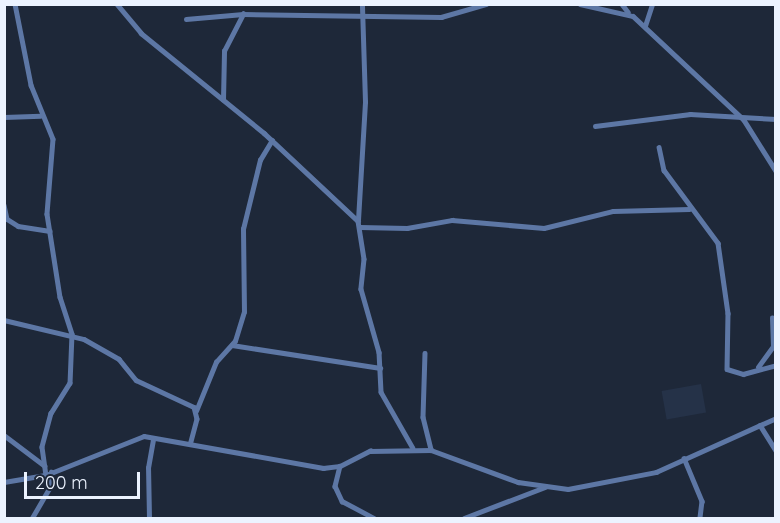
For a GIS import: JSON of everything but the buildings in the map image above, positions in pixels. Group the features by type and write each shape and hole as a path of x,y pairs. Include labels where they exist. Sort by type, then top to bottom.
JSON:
{"street":[{"path":"15,4 40,116 53,139 50,231 72,336 70,383 49,420 42,447 45,466 49,473 49,489 32,519"},
{"path":"117,4 141,33 272,140 358,221"},
{"path":"362,4 365,109 358,221 361,289 380,368 384,399 413,448"},
{"path":"186,19 243,14 451,16 486,4"},
{"path":"531,4 547,4"},
{"path":"580,4 628,12"},
{"path":"622,4 744,120 776,171"},
{"path":"645,26 652,4"},
{"path":"223,100 224,51 243,14"},
{"path":"595,126 690,114 744,120 776,119"},
{"path":"4,117 40,116"},
{"path":"191,442 196,411 216,362 232,345 245,307 243,229 260,160 272,140"},
{"path":"659,147 661,164 689,209 718,243 728,313 725,365 737,374 776,365"},
{"path":"4,205 7,219 18,226 50,231"},
{"path":"360,227 407,228 452,220 544,228 613,212 689,209"},
{"path":"756,369 773,346 772,318"},
{"path":"4,320 72,336 107,351 136,380 196,411"},
{"path":"232,345 380,368"},
{"path":"425,353 423,417 431,450"},
{"path":"4,482 49,473 133,438 191,442 299,465 340,466 365,452 413,448 431,450 545,488 568,489 646,474 776,418"},
{"path":"759,425 776,451"},
{"path":"4,435 45,466"},
{"path":"149,519 148,468 153,440"},
{"path":"684,458 702,501 700,519"},
{"path":"340,466 335,486 342,501 374,519"},
{"path":"464,519 472,518 545,488"}],"shaded area":[{"path":"701,384 706,413 667,420 662,391"}]}
